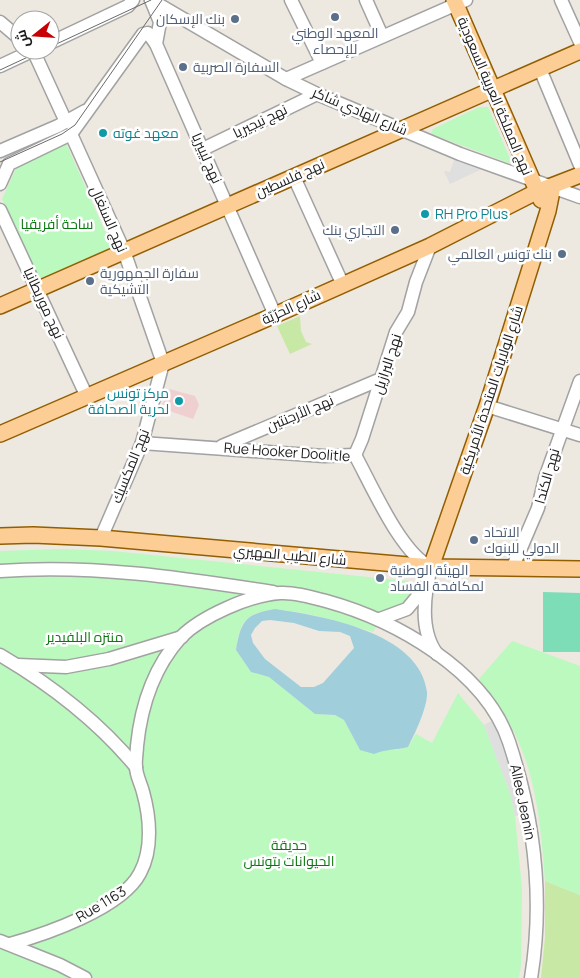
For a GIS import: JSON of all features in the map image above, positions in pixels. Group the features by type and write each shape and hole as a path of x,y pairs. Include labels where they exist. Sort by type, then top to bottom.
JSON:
{"main road":[{"name":"نهج المملكة العربية السعودية","path":"458,1 534,187"},
{"name":"نهج فلسطين","path":"0,306 580,51"},
{"name":"شارع الحرّيّة","path":"0,434 430,246 534,187 554,186 580,175"},
{"name":"شارع الولايات المتحدة الأمريكية","path":"431,567 487,406 548,211 554,186"},
{"path":"534,187 548,211"},
{"name":"شارع الطيب المهيري","path":"0,536 33,535 101,538 431,567 580,569"}],"street":[{"path":"60,38 128,6 133,0"},
{"path":"152,0 160,22 156,44"},
{"name":"شارع الهادي شاكر","path":"152,0 286,79 534,187"},
{"path":"292,0 322,63"},
{"path":"366,0 382,36"},
{"path":"561,0 580,42"},
{"path":"286,79 458,1"},
{"path":"0,22 10,30"},
{"path":"0,184 9,164 71,134 144,33 148,33 156,44"},
{"name":"نهج ليبيريا","path":"156,44 275,315"},
{"path":"0,66 13,60"},
{"path":"38,60 66,122"},
{"path":"540,69 580,165"},
{"name":"نهج نيجيريا","path":"203,149 317,94"},
{"path":"0,151 66,122 84,112 92,104"},
{"name":"نهج السنغال","path":"71,134 124,251 163,363"},
{"path":"294,176 342,284"},
{"path":"554,186 580,197"},
{"name":"نهج موريطانيا","path":"0,210 87,397"},
{"name":"نهج البرازيل","path":"355,455 396,332 408,312 416,282 430,246"},
{"name":"نهج المكسيك","path":"101,538 142,443 163,363"},
{"name":"نهج الأرجنتين","path":"219,447 381,379"},
{"name":"نهج الكندا","path":"512,568 538,508 545,478 580,381"},
{"path":"487,406 580,435"},
{"name":"Rue Hooker Doolitle","path":"142,443 312,455 355,455 402,540 412,554 431,567"},
{"path":"431,567 427,585 425,623 431,644 438,654"},
{"path":"0,571 72,569 128,572 320,599 356,609 380,619 438,654"},
{"path":"380,619 406,609 427,585"},
{"path":"16,664 75,665 109,659 182,637 221,611 240,603 280,593"},
{"path":"136,767 143,704 158,670 182,637"},
{"name":"Allee Jeanin","path":"438,654 473,685 498,718 508,739 524,792 536,882 536,937 532,978"},
{"path":"0,656 16,664 86,716 108,735 136,767"},
{"name":"Rue 1163","path":"5,942 86,915 120,895 140,874 147,850 148,818 136,767"},
{"path":"5,942 85,978"}],"shaded area":[{"path":"454,160 482,169 450,184 444,171 450,172"},
{"path":"169,389 195,396 199,405 193,419 161,408"},
{"path":"493,720 502,741 524,814 515,816 510,793 484,725"}],"green space":[{"path":"479,107 488,107 511,161 509,163 431,134 433,129"},
{"name":"ساحة أفريقيا","path":"66,143 113,250 38,282 2,199 18,164"},
{"path":"300,316 301,331 306,342 312,344 290,354 277,326"},
{"path":"62,549 112,551 408,581 410,592 409,604 383,616 373,632 293,611 262,611 251,616 244,623 240,631 236,650 251,672 269,677 315,714 335,715 344,720 360,750 396,750 408,747 416,734 432,743 458,693 484,725 510,793 515,816 522,889 521,965 519,978 0,978 0,551"},
{"path":"543,592 580,593 580,652 543,652"},
{"path":"512,641 580,666 580,895 545,881 539,818 524,756 506,717 479,679"},
{"path":"545,881 580,895 580,978 541,978 545,938"}],"water":[{"path":"275,609 318,616 342,623 388,641 407,655 420,671 427,692 423,712 408,747 374,754 360,750 344,720 335,715 315,714 269,677 251,672 236,650 238,640 246,620 257,613","holes":["262,621 294,623 319,631 340,632 350,636 354,648 323,683 314,687 301,687 265,659 253,643 251,635"]}],"tram line":[{"path":"60,42 151,0"},
{"path":"0,162 62,134 75,125 162,0"},
{"path":"0,70 22,60"}],"place":[{"name":"المعهد الوطني للإحصاء","path":"335,17"},
{"name":"بنك الإسكان","path":"235,19"},
{"name":"السفارة الصربية","path":"183,67"},
{"name":"معهد غوته","path":"103,133"},
{"name":"RH Pro Plus","path":"425,214"},
{"name":"التجاري بنك","path":"395,230"},
{"name":"بنك تونس العالمي","path":"562,254"},
{"name":"سفارة الجمهورية التشيكية","path":"90,281"},
{"name":"مركز تونس لحرية الصحافة","path":"179,401"},
{"name":"الاتحاد الدولي للبنوك","path":"474,540"},
{"name":"الهيئة الوطنية لمكافحة الفساد","path":"380,578"}],"park label":[{"name":"منتزه البلفيدير","path":"85,637"},
{"name":"حديقة الحيوانات بتونس","path":"289,854"}]}
